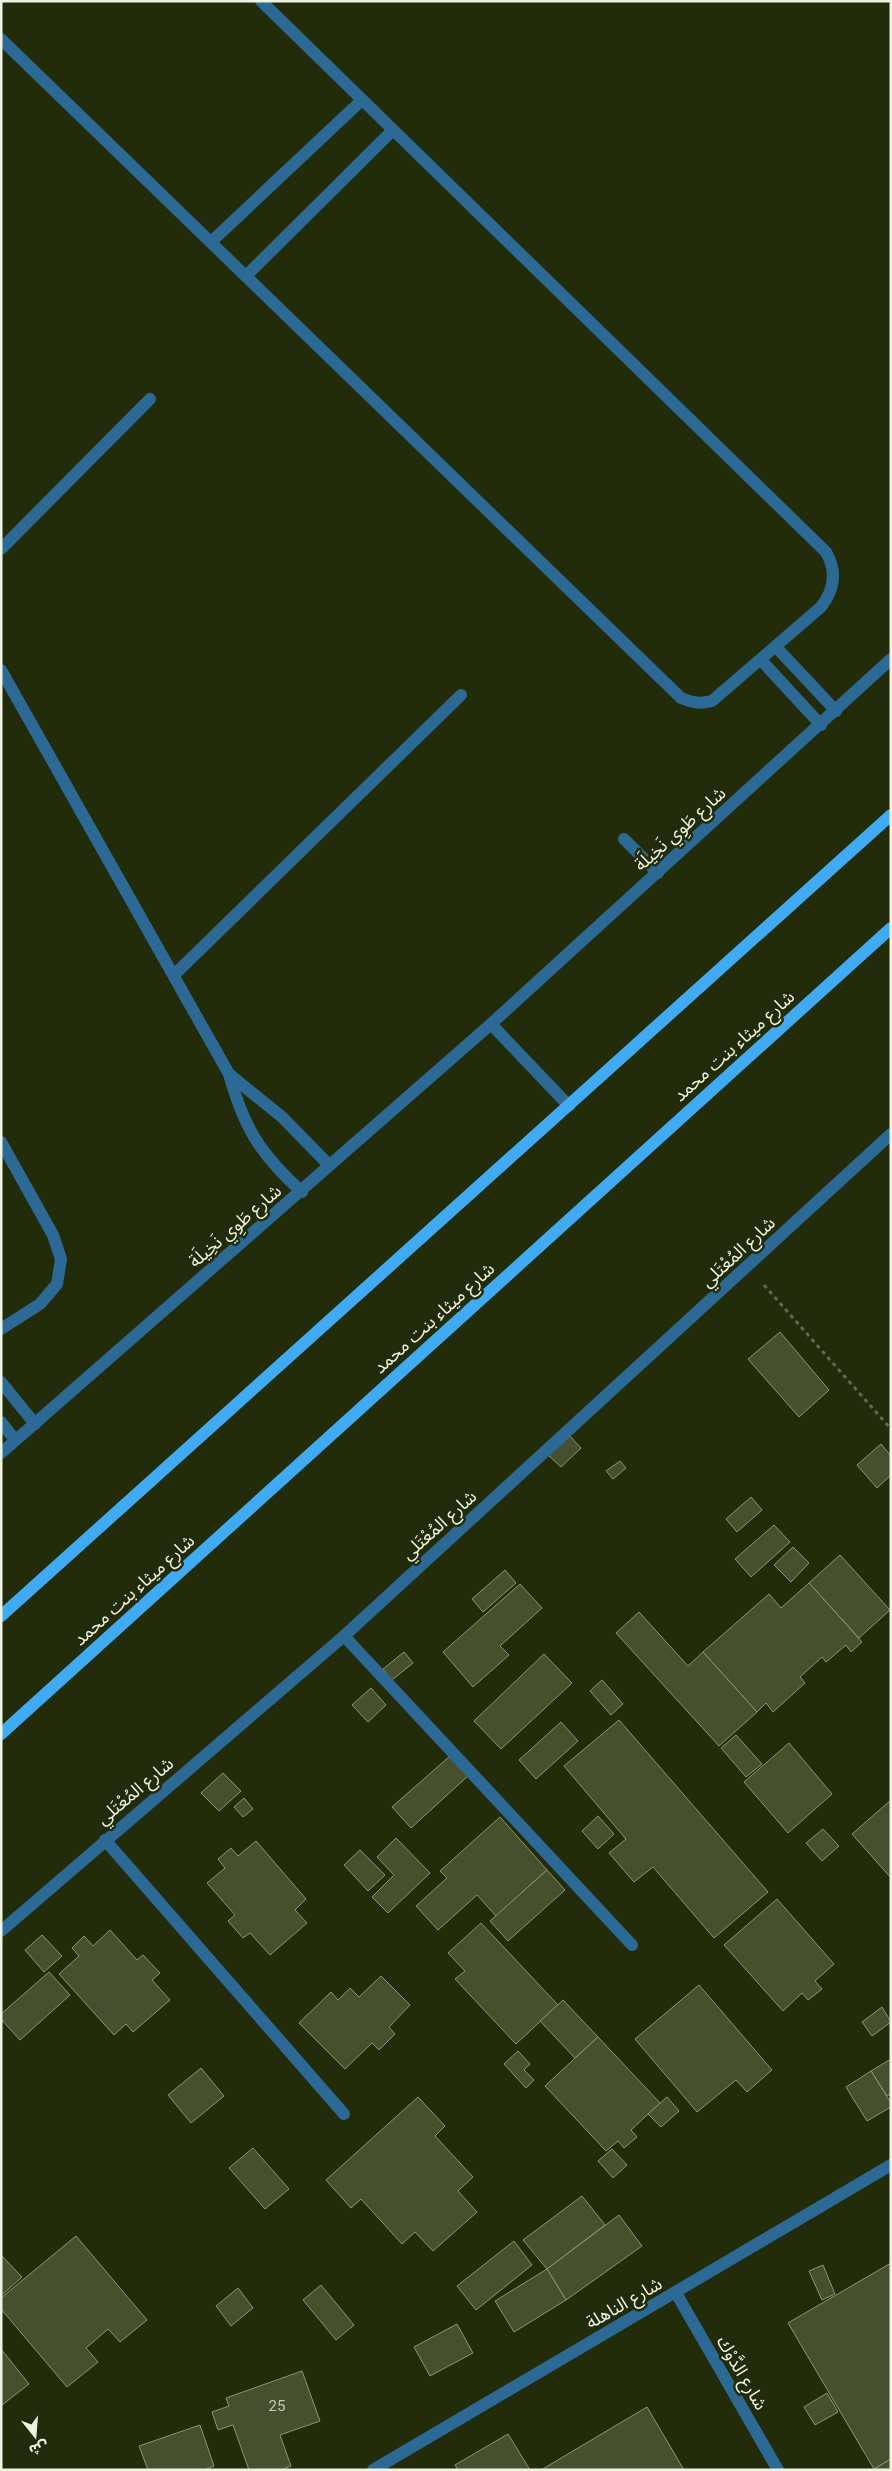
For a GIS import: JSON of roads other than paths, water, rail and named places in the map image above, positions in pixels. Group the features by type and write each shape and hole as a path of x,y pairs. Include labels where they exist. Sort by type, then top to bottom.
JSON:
{"main road":[{"path":"1,1616 891,815"},
{"name":"شارع ميثاء بنت محمد","path":"1,1734 891,928"}],"street":[{"path":"1,39 681,698 691,702 702,703 712,701 822,607 829,597 833,586 834,573 832,562 826,552 261,1"},
{"path":"210,242 362,100"},
{"path":"246,276 393,130"},
{"path":"1,549 150,399"},
{"path":"776,646 836,711"},
{"name":"شارع طَوِي نَخِيلَة","path":"1,1453 302,1192 329,1165 491,1024 821,725 891,659"},
{"path":"761,660 821,725"},
{"path":"1,670 229,1074 238,1108 254,1140 276,1168 302,1192"},
{"path":"174,975 461,695"},
{"path":"624,839 658,873"},
{"path":"491,1024 569,1106"},
{"path":"229,1074 282,1117 329,1165"},
{"name":"شارع المُعْتَلي","path":"1,1931 344,1636 891,1134"},
{"path":"1,1142 54,1235 61,1259 57,1284 40,1304 1,1329"},
{"path":"1,1382 35,1424"},
{"path":"1,1422 15,1440"},
{"path":"344,1636 632,1945"},
{"path":"105,1840 344,2114"},
{"name":"شارع الناهلة","path":"373,2470 891,2165"},
{"name":"شارع الدَّوْك","path":"676,2293 778,2470"}]}
